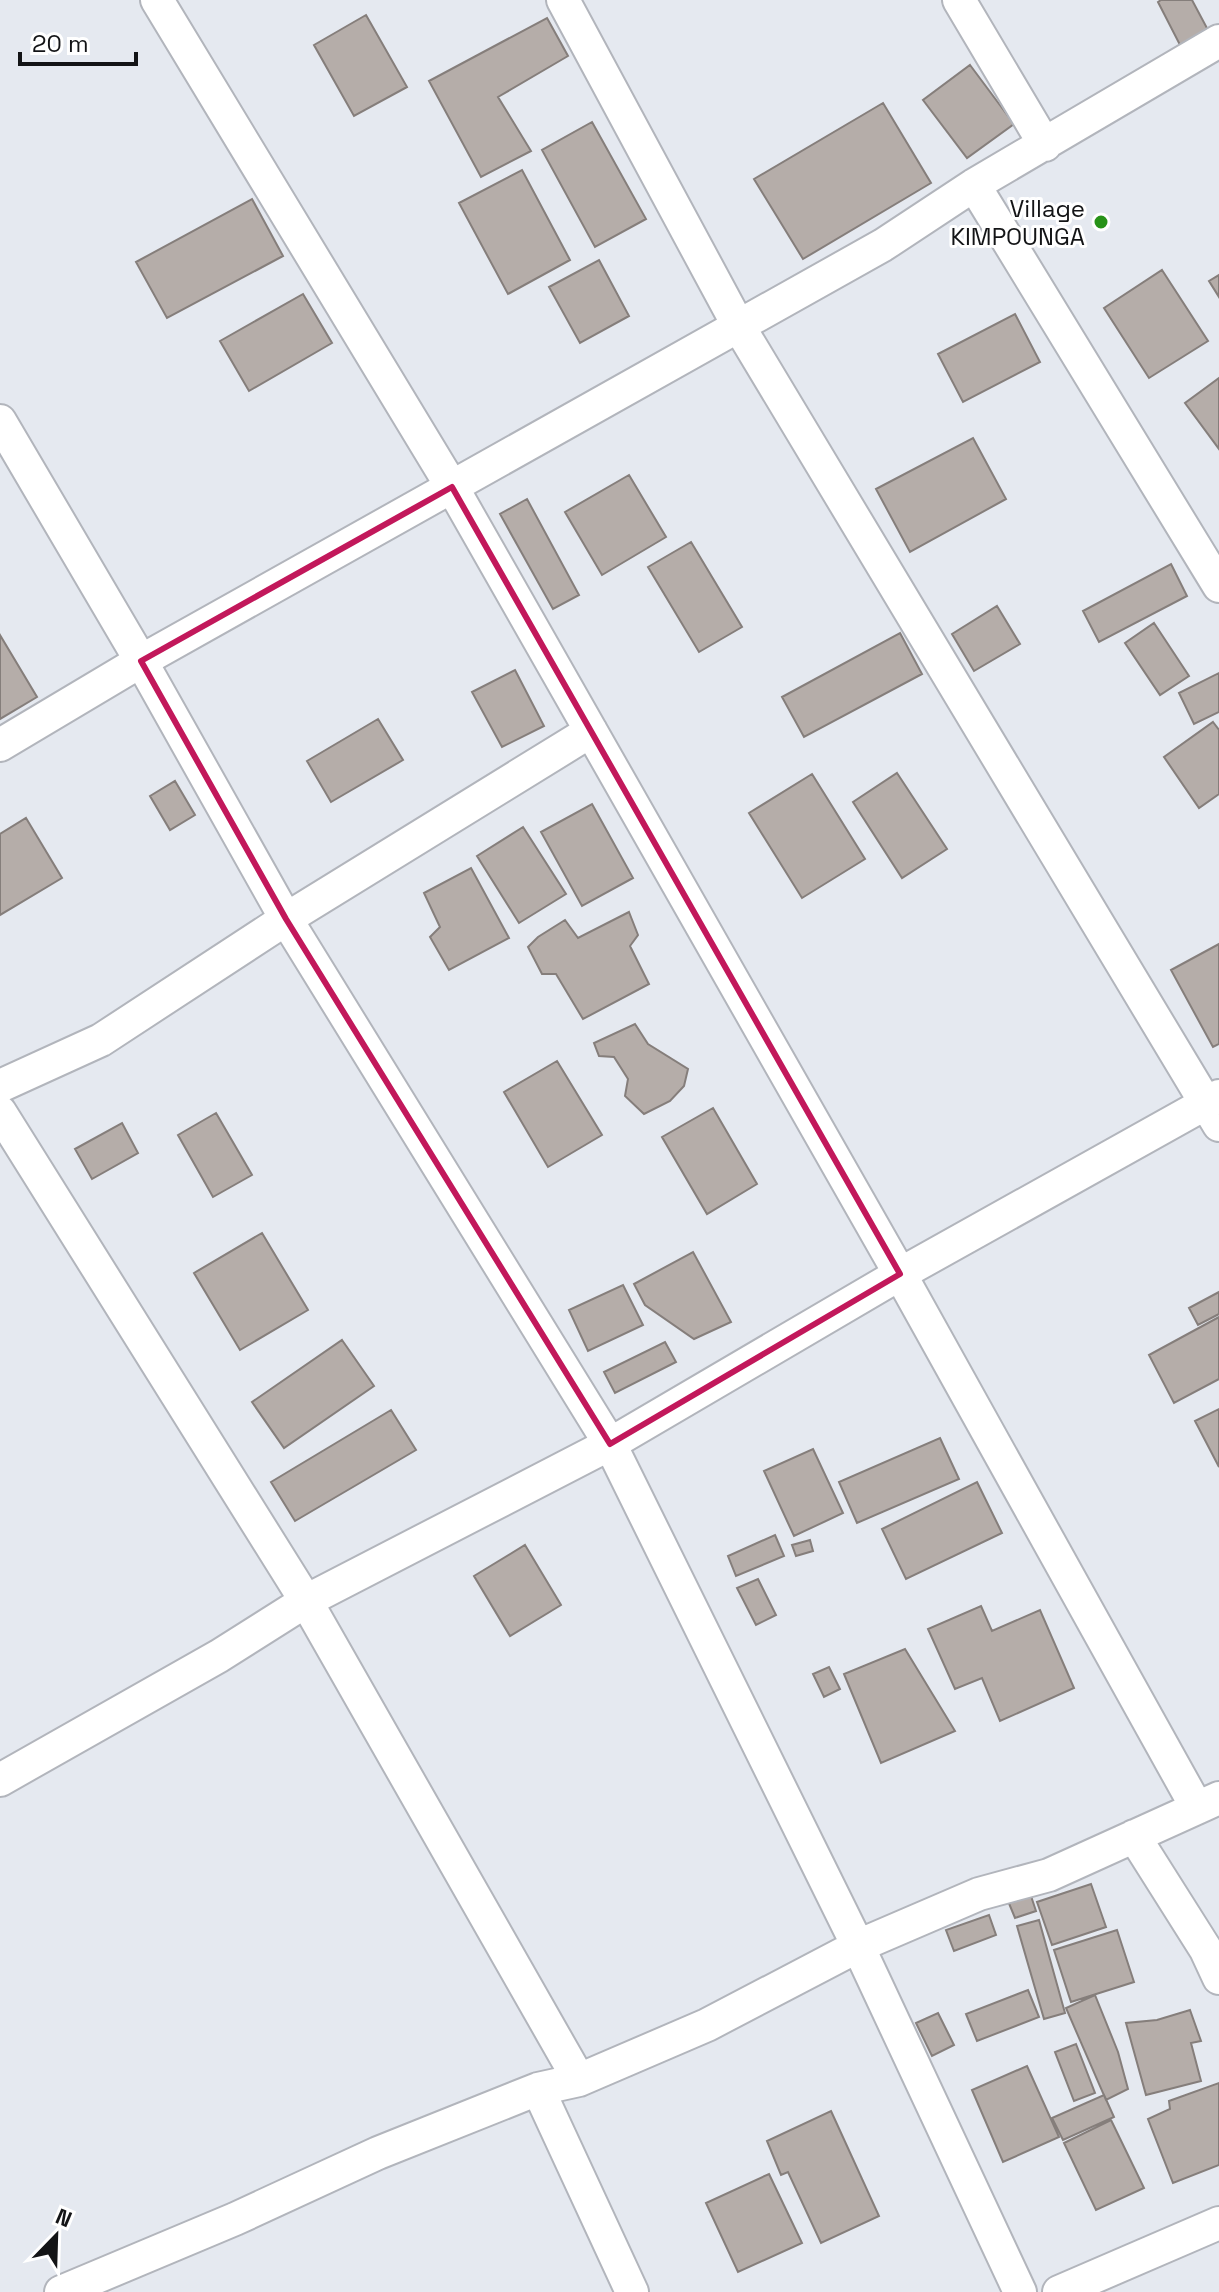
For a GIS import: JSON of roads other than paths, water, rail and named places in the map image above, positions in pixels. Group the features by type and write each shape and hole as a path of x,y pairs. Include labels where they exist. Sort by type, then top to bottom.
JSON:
{"street":[{"path":"61,2292 235,2219 378,2153 538,2089 579,2080 707,2025 858,1946 979,1894 1049,1875 1208,1803 900,1274 452,487 157,0"},
{"path":"3,1773 219,1656 306,1601 610,1444 900,1274 1215,1108 738,325 563,0"},
{"path":"959,0 1045,145"},
{"path":"0,745 141,661 883,245 974,185 1215,53"},
{"path":"974,185 1219,586"},
{"path":"0,421 141,661 286,919 610,1444 858,1946 1020,2292"},
{"path":"0,1086 101,1040 286,919 591,731"},
{"path":"0,1112 306,1601 579,2080"},
{"path":"1134,1836 1206,1950 1219,1978"},
{"path":"538,2089 632,2292"},
{"path":"1059,2292 1219,2223"}],"place":[{"name":"Village KIMPOUNGA","path":"1101,222"}]}
